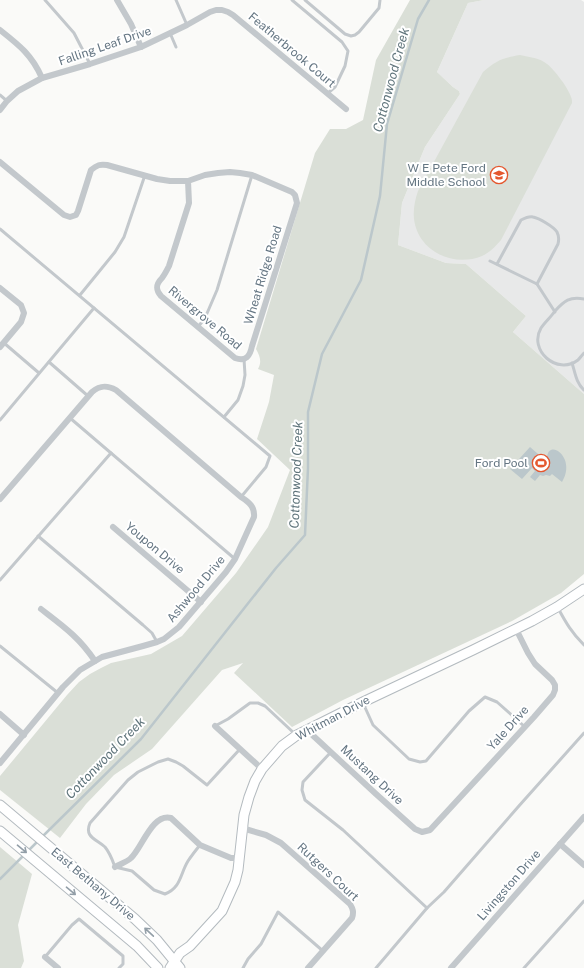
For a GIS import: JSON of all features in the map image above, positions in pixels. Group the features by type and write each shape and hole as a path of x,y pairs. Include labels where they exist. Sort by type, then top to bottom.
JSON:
{"street":[{"path":"117,0 131,24 141,47"},
{"name":"Falling Leaf Drive","path":"0,110 18,91 42,78 141,47 210,12 222,10"},
{"name":"Featherbrook Court","path":"222,10 233,15 346,110"},
{"path":"0,30 30,56 38,68 42,78"},
{"path":"1,165 64,215 70,217 76,215 91,170 99,164 170,181 188,181 205,175 230,172 252,175"},
{"name":"Wheat Ridge Road","path":"244,359 251,352 297,203 295,195 292,192 252,175"},
{"name":"Rivergrove Road","path":"188,181 189,203 170,266 157,283 157,287 161,296 235,358 244,359"},
{"path":"0,288 21,305 24,313 21,322 2,345"},
{"name":"Ashwood Drive","path":"0,763 63,686 80,670 102,657 157,642 168,636 179,627 226,572 235,559 254,517 251,504 116,390 111,387 101,386 96,388 88,396"},
{"path":"0,499 88,396"},
{"name":"Youpon Drive","path":"113,527 201,602"},
{"name":"Whitman Drive","path":"175,966 180,953 190,946 222,911 235,882 238,870 242,828 248,797 262,769 282,746 297,735 363,702 532,621 584,589"},
{"path":"41,609 80,641 95,661"},
{"name":"Yale Drive","path":"424,832 433,828 525,726 555,690 555,685 552,680 535,664 516,629"},
{"path":"0,714 24,734"},
{"path":"215,726 262,769"},
{"name":"Mustang Drive","path":"307,730 415,829 424,832"},
{"name":"East Bethany Drive","path":"0,805 135,919 157,940 175,966"},
{"path":"115,867 131,858 144,837 159,820 166,817 171,818 200,845 231,858 240,858"},
{"name":"Livingston Drive","path":"451,968 584,817"},
{"name":"Rutgers Court","path":"242,828 266,835 281,843 350,904 353,910 354,914 352,918 308,968"},
{"name":"East Bethany Drive","path":"1,832 137,946 158,968"},
{"path":"560,844 584,865"},
{"path":"45,958 58,968"}],"lane":[{"path":"45,0 74,33 90,64"},
{"path":"176,0 187,25"},
{"path":"292,0 342,42 348,51 345,66 335,88 327,94"},
{"path":"305,0 345,34 351,36 359,32 379,8 380,0"},
{"path":"170,33 176,48"},
{"path":"0,95 7,101"},
{"path":"80,295 115,252 124,237 145,175"},
{"path":"198,327 205,318 216,290 252,175"},
{"path":"497,264 522,220 527,217 534,217 551,226 559,237 558,244 537,284"},
{"path":"0,229 270,456 266,467 241,497"},
{"path":"490,261 537,284 555,312"},
{"path":"584,299 570,299 563,302 541,328 538,339 540,350 547,359 557,364 568,365 578,360 584,353"},
{"path":"0,420 94,308"},
{"path":"2,345 39,373"},
{"path":"224,417 238,400 243,386 245,375 244,359"},
{"path":"49,362 88,396"},
{"path":"572,363 575,375 580,386 584,390"},
{"path":"70,418 235,559"},
{"path":"0,580 111,453"},
{"path":"38,536 152,633 157,642"},
{"path":"557,607 564,621 574,635 584,645"},
{"path":"0,646 58,693"},
{"path":"363,702 373,725 409,759 420,762 426,761 469,711 485,697 497,702 525,726"},
{"path":"215,726 232,717 250,704 258,703 265,706 297,735"},
{"path":"376,968 584,733"},
{"path":"200,845 187,862 180,879 173,889 164,894 154,890 132,871 115,867 112,856 105,848 90,836 88,828 90,823 128,780 138,772 158,762 168,759 183,766 207,786 240,749"},
{"path":"331,752 303,782 302,790 305,800 343,830 428,908"},
{"path":"524,968 584,901"},
{"path":"243,968 248,959 261,944 278,912 324,951"},
{"path":"45,958 72,925 79,919 123,956 123,964 119,968"}],"shaded area":[{"path":"410,0 484,0 468,3 437,72 459,91 460,94 425,147 402,203 398,245 446,263 466,264 526,316 513,332 584,394 584,574 561,593 512,621 343,700 292,727 234,673 243,663 222,670 152,749 114,775 86,804 60,838 0,790 0,776 79,682 90,674 111,663 151,654 182,636 236,573 268,527 290,470 257,439 269,402 274,375 258,369 260,359 256,349 315,153 330,129 346,129 363,120 376,60"},
{"name":"W E Pete Ford Middle School","path":"484,0 581,0 584,2 584,394 513,332 526,316 466,264 446,263 398,245 402,203 425,147 460,94 459,91 437,72 468,3"},
{"path":"520,55 538,59 550,67 561,79 567,89 572,103 501,240 482,256 460,260 449,258 430,248 422,240 417,230 414,212 418,191 483,72 500,60"},
{"name":"Ford Pool","path":"530,447 545,460 549,452 552,450 557,450 561,453 566,465 566,473 562,482 552,474 550,476 540,475 535,481 530,477 535,471 532,468 522,479 510,469"},
{"path":"0,847 32,874 18,925 24,961 21,968 0,968"}],"waterway":[{"name":"Cottonwood Creek","path":"42,837 141,739 276,568 305,535 308,468 308,412 322,354 361,280 380,196 387,124 418,19 429,0"},
{"name":"Cottonwood Creek","path":"28,851 38,841"},
{"name":"Cottonwood Creek","path":"0,879 24,855"}],"place":[{"name":"W E Pete Ford Middle School","path":"499,175"},
{"name":"Ford Pool","path":"541,463"}]}
